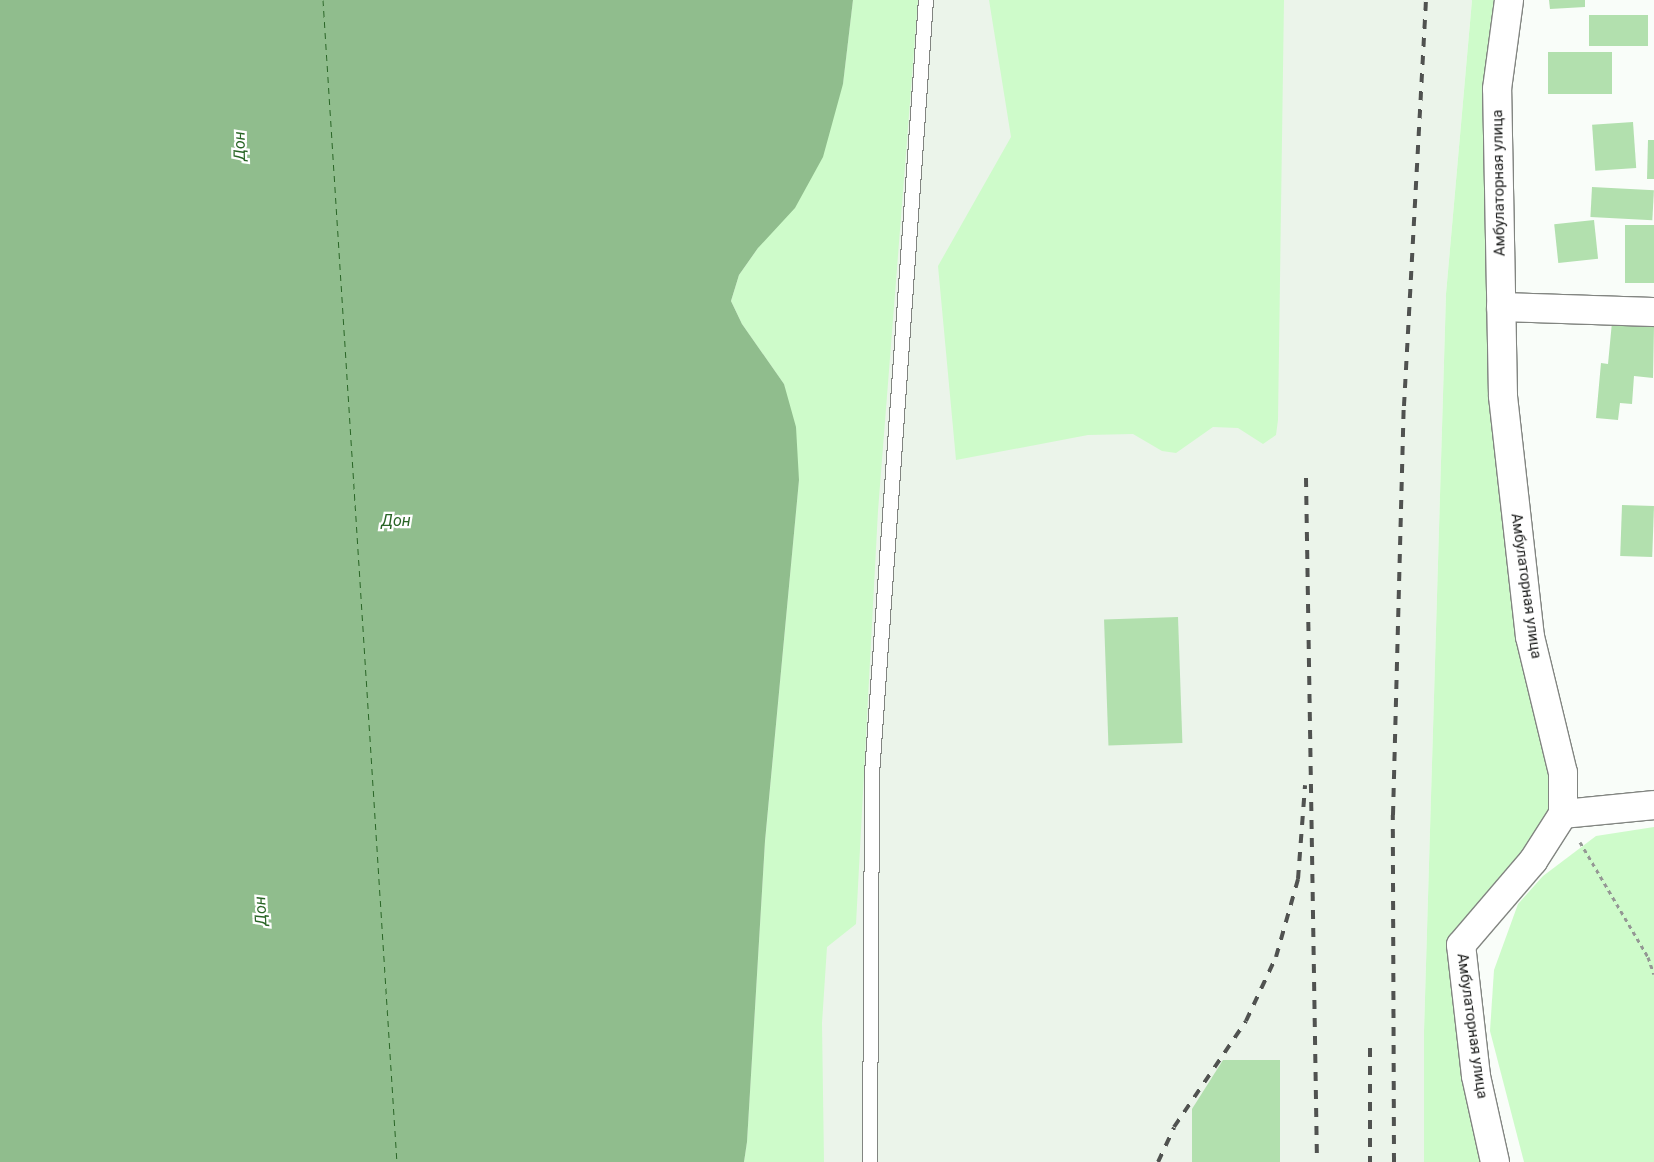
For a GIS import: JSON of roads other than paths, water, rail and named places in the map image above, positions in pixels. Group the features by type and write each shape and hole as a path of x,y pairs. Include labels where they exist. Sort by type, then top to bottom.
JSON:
{"street":[{"name":"Амбулаторная улица","path":"1496,1162 1476,1076 1461,945 1533,861 1563,814 1563,773 1530,637 1503,396 1497,89 1509,0"},
{"path":"1501,306 1654,312"},
{"path":"1563,814 1654,805"}],"lane":[{"path":"870,1162 872,774 926,0"}],"water":[{"name":"Дон","path":"0,0 853,0 843,84 823,157 795,208 758,248 739,275 731,301 742,324 784,384 796,427 799,480 765,841 747,1142 744,1162 0,1162"}],"railway":[{"path":"1394,1162 1393,815 1404,406 1426,0"},
{"path":"1306,478 1317,1162"},
{"path":"1158,1162 1174,1127 1246,1021 1276,957 1298,879 1305,785"},
{"path":"1370,1048 1370,1162"}]}
